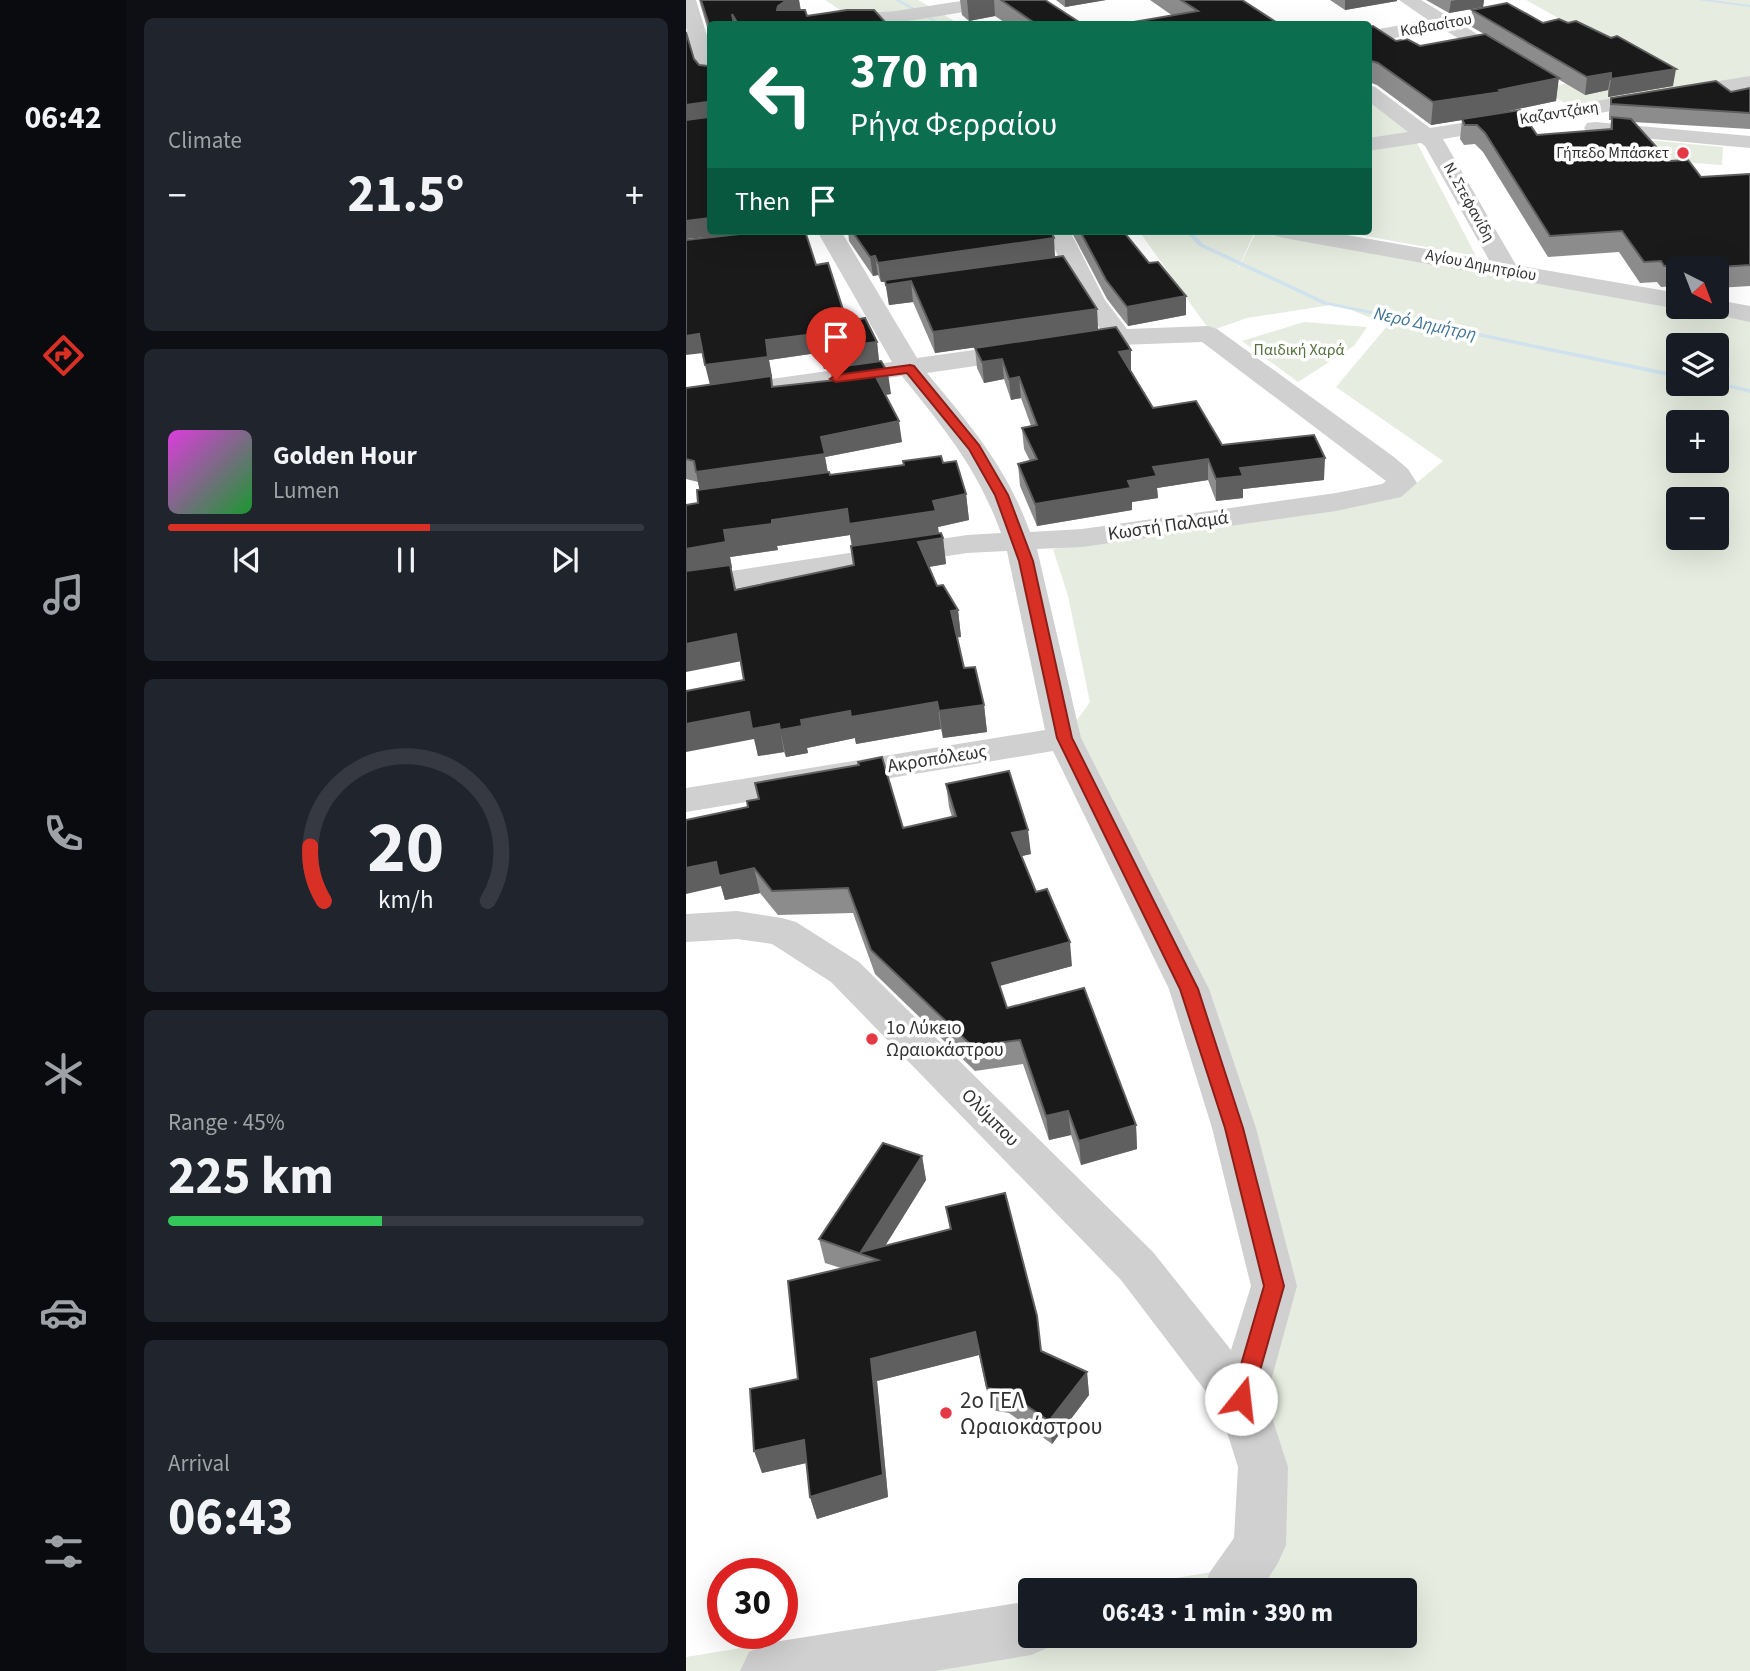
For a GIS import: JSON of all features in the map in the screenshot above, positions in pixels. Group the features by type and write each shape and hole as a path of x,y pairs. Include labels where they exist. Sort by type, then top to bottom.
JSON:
{"street":[{"path":"687,0 707,65"},
{"path":"807,0 820,21"},
{"path":"848,21 903,19 1000,0"},
{"path":"1408,0 1528,73"},
{"name":"Καβασίτου","path":"1372,36 1481,16"},
{"name":"Καζαντζάκη","path":"1372,144 1750,82"},
{"name":"Ν. Στεφανίδη","path":"1372,93 1428,136 1440,149 1507,270"},
{"path":"1564,94 1587,108"},
{"path":"1514,120 1750,142"},
{"path":"830,235 910,369 972,466 1002,495 1026,561 1064,738 1189,989 1234,1128 1274,1286 1241,1399"},
{"path":"1060,235 1073,264 1106,321 1121,337"},
{"name":"Αγίου Δημητρίου","path":"1307,235 1666,299"},
{"path":"1046,268 1073,264"},
{"path":"867,294 894,290"},
{"path":"1729,310 1750,314"},
{"name":"Κωστή Παλαμά","path":"686,587 967,544 1108,534 1336,502 1400,487 1401,479 1384,463 1208,334 1121,337"},
{"path":"686,399 1121,337"},
{"name":"Ακροπόλεως","path":"686,800 1064,738"},
{"name":"Ολύμπου","path":"686,928 737,925 782,932 845,972 1137,1266 1241,1399 1264,1467 1259,1545 1237,1578"},
{"path":"768,1671 1018,1630"}],"green space":[{"path":"825,0 918,0 954,21 911,21 896,11 848,15"},
{"path":"1526,0 1750,0 1750,86 1580,112 1541,89 1664,62 1578,29"},
{"path":"1372,99 1417,134 1372,142"},
{"name":"Γήπεδο Μπάσκετ","path":"1647,140 1723,147 1722,165 1643,159"},
{"path":"1417,143 1476,256 1360,235 1372,235 1372,150"},
{"path":"1142,235 1253,235 1233,280 1255,235 1282,235 1666,304 1666,319 1729,319 1729,315 1750,319 1750,1671 686,1671 686,1657 735,1649 798,1649 798,1639 1018,1603 1018,1648 1417,1648 1417,1578 1176,1578 1212,1572 1236,1540 1241,1464 1232,1363 1252,1282 1215,1129 1173,993 1064,738 1090,702 1068,596 1053,549 1401,496 1443,461 1336,387 1388,325 1337,304 1247,318 1210,331"},
{"name":"Παιδική Χαρά","path":"1304,322 1367,327 1354,346 1298,382 1242,341"}],"building":[{"path":"701,0 787,0 778,6 777,10 805,10 807,16 847,10 874,10 884,21 736,21 732,14 733,21 708,21"},
{"path":"1001,0 1045,0 1077,21 1032,21"},
{"path":"1181,0 1242,0 1274,21 1140,21 1198,11"},
{"path":"1507,3 1543,23 1559,19 1568,23 1576,21 1611,38 1617,36 1676,69 1611,79 1611,73 1587,77 1472,10"},
{"path":"1372,26 1396,41 1407,39 1420,46 1485,34 1559,78 1499,90 1501,92 1433,102 1372,61"},
{"path":"686,32 694,59 699,65 707,66 707,102 686,105"},
{"path":"1716,81 1731,92 1750,88 1750,113 1611,104 1611,98"},
{"path":"1520,110 1537,135 1612,129 1612,117 1631,119 1669,161 1688,160 1701,177 1750,174 1750,265 1729,266 1729,256 1666,256 1666,266 1661,261 1644,262 1622,231 1550,236 1485,133 1477,125 1465,125 1462,119"},
{"path":"707,117 707,218 686,221 686,120"},
{"path":"731,235 806,235 816,265 828,263 847,322 865,318 877,342 821,349 814,334 766,340 768,357 705,365 699,334 686,336 686,240"},
{"path":"855,235 1053,235 1054,238 878,263 875,256 870,257"},
{"path":"1082,235 1126,235 1149,263 1158,262 1186,296 1127,307 1106,280"},
{"path":"1063,256 1097,309 933,332 911,281 886,285 885,280"},
{"path":"1116,327 1131,350 1119,352 1153,408 1196,401 1222,445 1314,435 1325,458 1240,468 1243,476 1216,479 1208,459 1153,467 1157,476 1128,481 1131,488 1035,504 1018,464 1037,459 1022,428 1037,425 1019,377 1009,379 1002,359 982,362 975,348"},
{"path":"881,361 888,373 875,375 899,421 821,437 825,454 696,472 694,461 686,459 686,388 771,376 772,387 836,380 830,368"},
{"path":"941,456 943,463 956,461 966,494 933,501 936,511 849,524 847,509 772,520 772,524 724,530 726,542 686,549 686,505 698,503 697,490 904,465 903,461"},
{"path":"941,533 943,538 918,542 937,586 943,585 958,610 951,611 964,668 975,667 984,705 939,711 937,702 851,717 850,711 801,720 802,726 780,730 779,724 752,729 749,712 686,724 686,691 744,680 736,634 686,644 686,571 730,565 735,590 854,565 851,546"},
{"path":"882,757 903,828 956,816 946,784 1009,771 1028,830 1012,833 1036,892 1047,889 1070,942 992,963 1007,1008 1084,988 1136,1125 1079,1141 1068,1111 1046,1116 1020,1040 972,1046 871,950 848,888 772,891 754,868 719,876 716,862 686,868 686,820 748,807 747,801 759,799 755,783 859,765 858,762"},
{"path":"883,1143 922,1156 861,1252 951,1229 946,1207 1005,1193 1037,1316 1041,1351 1087,1372 1049,1421 1005,1391 987,1388 975,1332 871,1359 883,1475 810,1497 804,1440 754,1451 750,1389 798,1379 788,1281 878,1260 819,1239"}],"waterway":[{"name":"Νερό Δημήτρη","path":"897,0 935,21"},
{"name":"Νερό Δημήτρη","path":"1700,0 1750,6"},
{"name":"Νερό Δημήτρη","path":"1192,235 1201,245 1325,303 1666,374"},
{"name":"Νερό Δημήτρη","path":"1729,386 1750,391"}],"place":[{"name":"Γήπεδο Μπάσκετ","path":"1683,153"},
{"name":"1ο Λύκειο Ωραιοκάστρου","path":"872,1039"},
{"name":"2o ΓΕΛ Ωραιοκάστρου","path":"946,1413"}],"route":[{"path":"836,379 910,369 974,447 1002,495 1026,561 1064,738 1189,989 1234,1128 1274,1286 1241,1399"}]}
